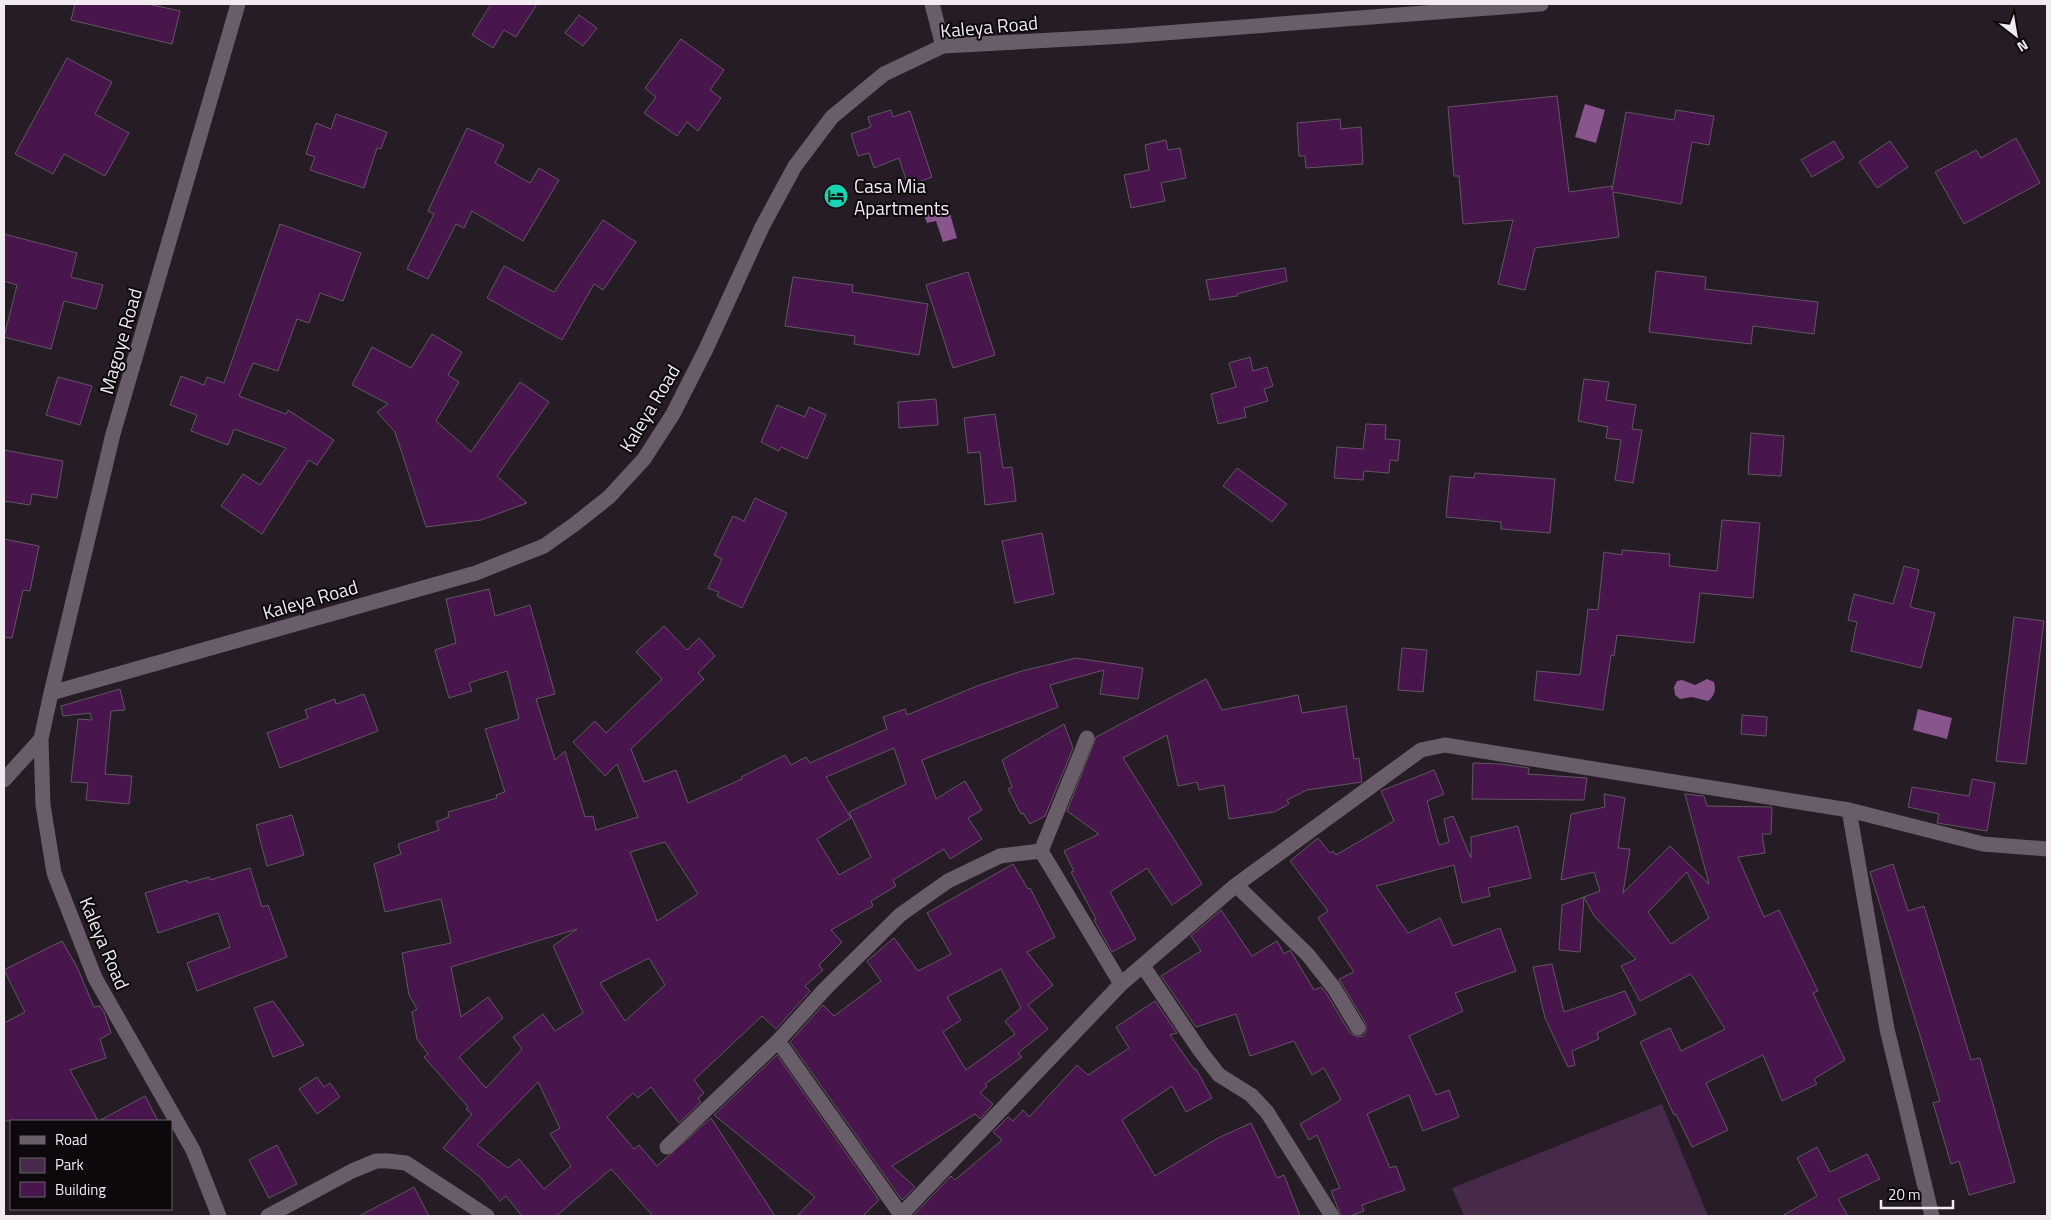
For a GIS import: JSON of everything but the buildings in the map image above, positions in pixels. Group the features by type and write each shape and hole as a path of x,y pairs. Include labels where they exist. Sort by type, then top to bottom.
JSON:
{"street":[{"name":"Magoye Road","path":"51,694 113,434 238,4"},
{"path":"932,4 943,46"},
{"name":"Kaleya Road","path":"220,1216 193,1150 95,978 54,873 43,805 41,739 51,694 476,573 544,546 568,530 609,497 644,459 673,414 706,350 762,227 795,166 832,117 884,74 943,46 1125,36 1542,4"},
{"path":"1041,851 1087,738"},
{"path":"4,780 41,739"},
{"path":"778,1041 901,1216 1121,984 1236,885 1421,750 1445,745 1849,810 1983,844 2047,849"},
{"path":"1849,810 1886,1029 1932,1216"},
{"path":"1041,851 1121,984"},
{"path":"667,1147 778,1041 825,989 900,915 948,881 1000,856 1041,851"},
{"path":"1236,885 1308,955 1334,988 1358,1028"},
{"path":"1143,966 1201,1052 1220,1075 1251,1095 1267,1112 1332,1216"},
{"path":"268,1216 352,1171 376,1161 388,1161 406,1163 487,1216"}],"green space":[{"path":"1662,1104 1708,1216 1464,1216 1452,1188"}],"shaded area":[{"path":"1585,104 1605,110 1596,143 1575,137"},
{"path":"948,207 957,238 943,242 936,221 927,223 924,215"},
{"path":"1707,679 1714,682 1715,688 1714,695 1708,701 1692,697 1680,699 1675,695 1674,687 1677,681 1682,680 1695,685"},
{"path":"1918,709 1952,718 1947,739 1913,730"}],"place":[{"name":"Casa Mia Apartments","path":"836,196"}]}
